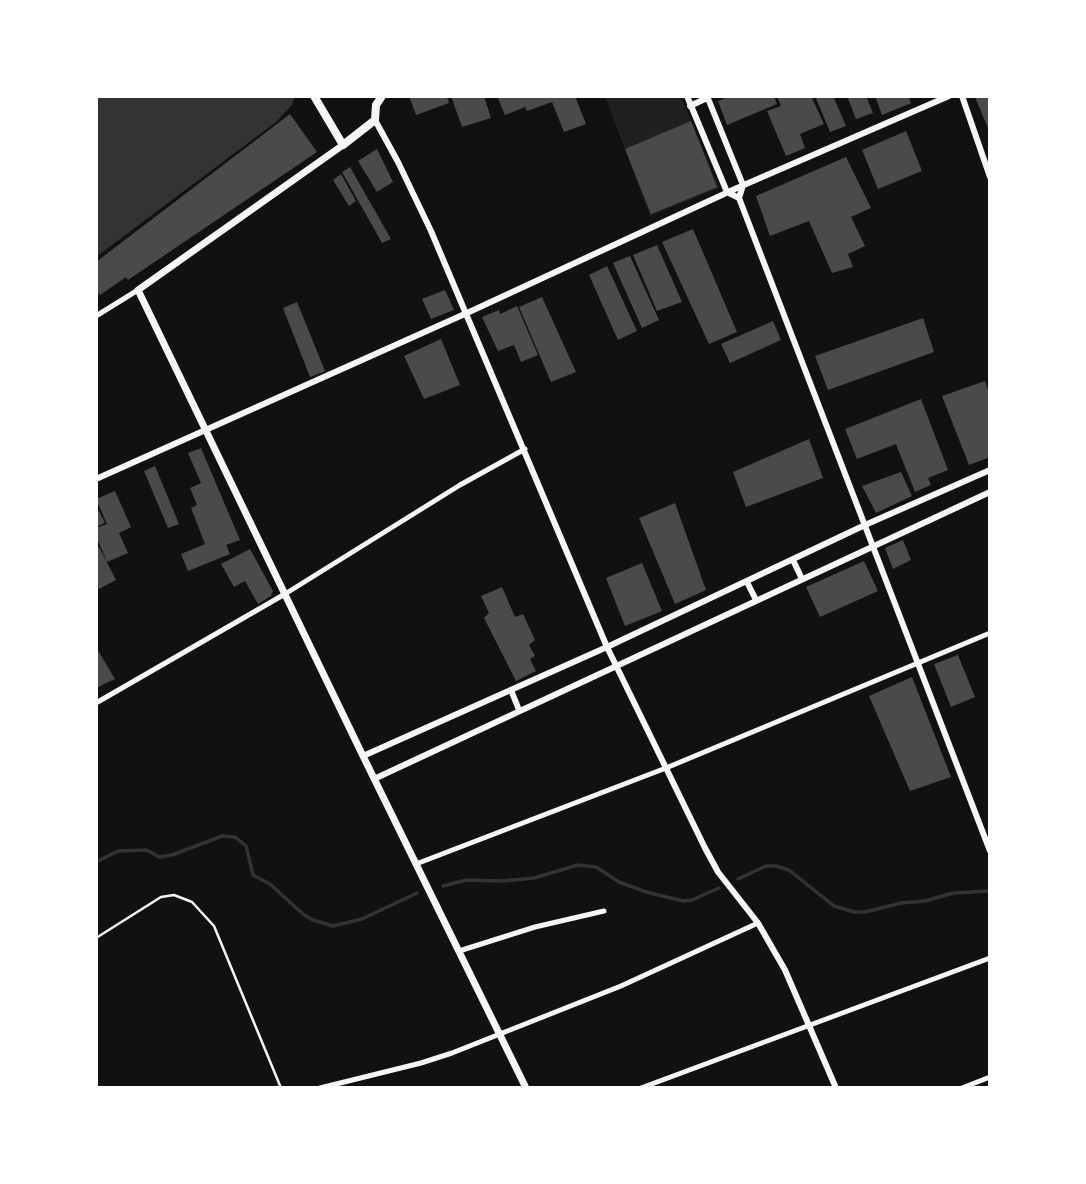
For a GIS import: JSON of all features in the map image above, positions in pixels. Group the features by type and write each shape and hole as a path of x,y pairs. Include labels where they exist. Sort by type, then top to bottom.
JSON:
{"main road":[{"path":"314,96 343,145"},
{"path":"382,96 376,105 375,120 138,290 526,1088"}],"street":[{"path":"687,96 727,192 739,198"},
{"path":"96,480 467,313 727,192 949,96"},
{"path":"962,96 990,177"},
{"path":"691,106 707,97 743,185 739,198 990,851"},
{"path":"375,120 420,208 467,313 607,647 718,872 758,923 785,970 836,1088"},
{"path":"96,316 138,290"},
{"path":"96,703 285,594 460,485 524,449"},
{"path":"363,756 990,470"},
{"path":"374,779 990,492"},
{"path":"793,560 802,579"},
{"path":"747,582 755,600"},
{"path":"416,864 666,768 990,633"},
{"path":"511,690 519,710"},
{"path":"459,951 604,911"},
{"path":"320,1088 421,1063 621,986 758,923"},
{"path":"641,1088 990,958"},
{"path":"962,1088 990,1077"}],"lane":[{"path":"96,937 161,897 174,895 191,902 214,926 281,1088"}],"shaded area":[{"path":"96,96 295,96 292,105 276,122 96,257"},
{"path":"605,96 681,96 719,188 650,216"}],"building":[{"path":"409,96 447,96 449,103 416,115"},
{"path":"451,96 484,96 491,118 462,127"},
{"path":"497,96 575,96 586,124 564,132 552,102 527,111 525,107 505,115"},
{"path":"731,96 774,96 777,104 727,125 718,101"},
{"path":"777,96 811,96 824,124 800,134 805,148 786,156 767,111 781,106"},
{"path":"815,96 833,96 846,126 830,132"},
{"path":"847,96 866,96 873,113 856,119"},
{"path":"875,96 908,96 911,103 882,115"},
{"path":"990,96 990,133 975,97"},
{"path":"290,114 317,152 128,280 126,277 100,295 96,290 96,262"},
{"path":"691,121 717,187 651,214 625,149"},
{"path":"906,131 922,171 878,189 862,150"},
{"path":"377,149 393,182 377,192 358,161"},
{"path":"846,157 871,208 851,217 865,246 848,254 853,267 832,273 809,221 770,236 756,196"},
{"path":"350,167 391,239 382,243 342,172"},
{"path":"341,174 356,201 349,206 333,180"},
{"path":"693,229 737,332 709,344 662,242"},
{"path":"657,245 682,302 657,311 633,255"},
{"path":"630,256 659,320 642,328 613,263"},
{"path":"607,266 637,331 618,340 589,275"},
{"path":"445,290 454,310 431,319 422,299"},
{"path":"542,297 576,372 551,382 519,307"},
{"path":"297,302 325,371 310,377 283,308"},
{"path":"517,306 538,355 521,362 514,345 498,351 482,317 499,310 500,314"},
{"path":"923,318 934,352 828,390 815,356"},
{"path":"773,321 781,340 730,363 721,344"},
{"path":"441,339 460,385 424,399 404,356"},
{"path":"985,381 990,395 990,457 969,465 942,396"},
{"path":"921,399 948,470 928,478 931,485 915,492 896,444 857,459 845,429"},
{"path":"809,439 823,478 746,507 733,472"},
{"path":"201,448 240,540 226,545 230,554 188,571 181,554 205,544 191,508 197,505 190,488 201,483 188,453"},
{"path":"155,466 179,524 168,528 144,471"},
{"path":"901,472 912,496 876,513 862,486"},
{"path":"115,491 131,527 119,533 128,553 107,562 96,536 96,528 107,524 96,499"},
{"path":"675,503 706,590 675,604 639,518"},
{"path":"96,505 105,523 96,527"},
{"path":"903,540 911,560 893,569 885,548"},
{"path":"99,547 116,580 99,589 96,584 96,548"},
{"path":"250,549 273,591 271,596 258,604 245,581 234,587 221,564"},
{"path":"864,561 878,591 820,617 806,587"},
{"path":"642,563 662,611 625,626 606,578"},
{"path":"502,587 515,617 523,614 535,640 529,645 535,656 530,659 536,671 516,681 484,618 489,613 481,596"},
{"path":"96,647 115,679 96,688"},
{"path":"958,655 975,697 951,707 934,664"},
{"path":"912,677 951,777 910,791 869,696"}],"waterway":[{"path":"96,862 118,851 147,850 159,857 172,855 222,836 235,837 246,846 253,875 270,884 304,915 333,926 362,919 417,893"},
{"path":"443,886 466,880 534,878 578,865 596,867 619,882 683,901 692,900 719,888"},
{"path":"738,879 766,866 776,866 789,870 834,906 854,912 925,901 953,893 990,891"}]}
